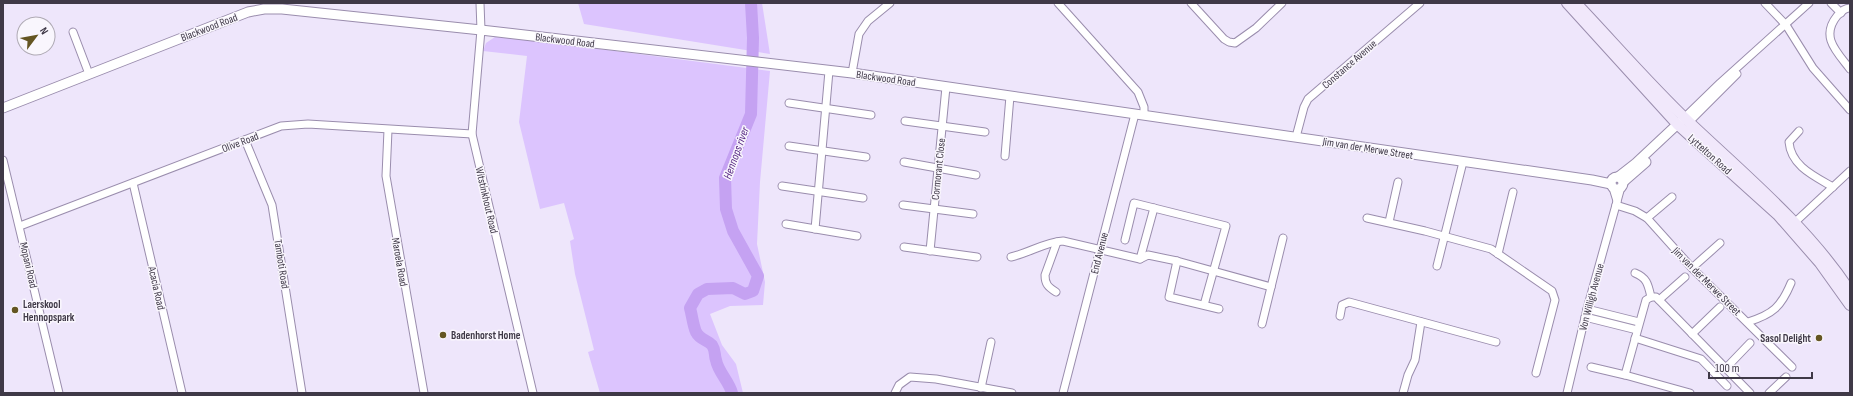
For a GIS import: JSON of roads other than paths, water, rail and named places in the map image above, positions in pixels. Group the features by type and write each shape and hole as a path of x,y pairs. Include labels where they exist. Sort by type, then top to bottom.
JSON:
{"main road":[{"name":"Lyttelton Road","path":"1567,3 1683,123 1822,253 1850,291"},
{"name":"Lyttelton Road","path":"1576,3 1683,123"},
{"name":"Lyttelton Road","path":"1792,225 1850,306"}],"street":[{"name":"Witstinkhout Road","path":"480,3 481,30 472,134 533,393"},
{"path":"852,73 859,34 868,21 890,3"},
{"path":"1058,3 1138,92 1144,107 1140,114"},
{"path":"1191,3 1224,39 1235,43 1256,28 1282,3"},
{"name":"Constance Avenue","path":"1296,137 1304,107 1308,100 1420,3"},
{"path":"1765,3 1786,25 1813,68 1850,110"},
{"path":"1616,183 1636,163 1683,123 1720,83 1753,55 1809,3"},
{"path":"1831,3 1841,13"},
{"path":"1850,8 1846,8 1831,24 1829,32 1836,50 1850,69"},
{"name":"Blackwood Road","path":"5,106 248,12 264,9 301,10 852,73 1140,114"},
{"path":"73,32 88,74"},
{"path":"815,229 829,71"},
{"name":"Cormorant Close","path":"930,251 946,87"},
{"path":"1005,156 1010,96"},
{"path":"789,103 871,115"},
{"name":"Jim van der Merwe Street","path":"1140,114 1616,183"},
{"name":"End Avenue","path":"1063,393 1099,249 1140,114"},
{"path":"905,121 985,132"},
{"name":"Olive Road","path":"20,226 281,126 308,124 472,134"},
{"name":"Maroela Road","path":"388,130 386,176 424,393"},
{"path":"1799,131 1789,142 1790,152 1796,161 1808,172 1833,187"},
{"name":"Tamboti Road","path":"245,140 272,205 302,393"},
{"path":"789,146 866,157"},
{"name":"Mopani Road","path":"3,160 59,393"},
{"path":"904,162 976,175"},
{"path":"1437,266 1463,162"},
{"path":"1792,225 1850,171"},
{"path":"1389,222 1398,182"},
{"name":"Acacia Road","path":"133,183 182,393"},
{"name":"Von Willigh Avenue","path":"1567,393 1587,309 1616,203 1616,183"},
{"path":"782,186 818,190 863,198"},
{"path":"1498,254 1513,192"},
{"path":"1647,218 1672,197"},
{"path":"1125,240 1134,203 1226,226 1204,305"},
{"name":"Jim van der Merwe Street","path":"1616,203 1647,218 1692,268 1792,367"},
{"path":"903,205 973,214"},
{"path":"1140,259 1154,208"},
{"path":"1367,218 1389,222 1484,247 1498,254 1546,287 1554,295 1554,306 1536,373"},
{"path":"786,224 857,236"},
{"path":"1262,324 1283,238"},
{"path":"1011,257 1022,255 1063,241 1140,259 1148,255 1177,261 1271,287"},
{"path":"1056,292 1046,283 1045,275 1057,242"},
{"path":"1692,268 1720,243"},
{"path":"904,247 977,257"},
{"path":"1177,261 1169,297 1219,309"},
{"path":"1635,273 1642,276 1648,282 1650,297"},
{"path":"1659,300 1685,277"},
{"path":"1748,322 1765,316 1778,308 1785,298 1791,283"},
{"path":"1650,297 1659,300 1750,393"},
{"path":"1625,375 1646,300 1650,297"},
{"path":"1340,316 1342,305 1349,302 1496,342"},
{"path":"1692,334 1720,307"},
{"path":"1587,309 1639,322"},
{"path":"1585,317 1637,330"},
{"path":"1403,393 1415,360 1421,322"},
{"path":"1635,338 1701,359 1727,386"},
{"path":"981,388 991,342"},
{"path":"1726,368 1750,343"},
{"path":"1591,367 1690,393"},
{"path":"895,393 899,386 910,377 936,379 1012,393"},
{"path":"1769,393 1786,377"}],"waterway":[{"name":"Hennops river","path":"732,393 729,384 721,373 717,364 712,345 700,337 696,332 690,308 698,294 707,289 733,288 745,294 753,291 758,276 733,231 726,209 725,178 751,114 753,38 751,3"}],"place":[{"name":"Laerskool Hennopspark","path":"15,310"},
{"name":"Badenhorst Home","path":"443,335"},
{"name":"Sasol Delight","path":"1819,338"}]}
